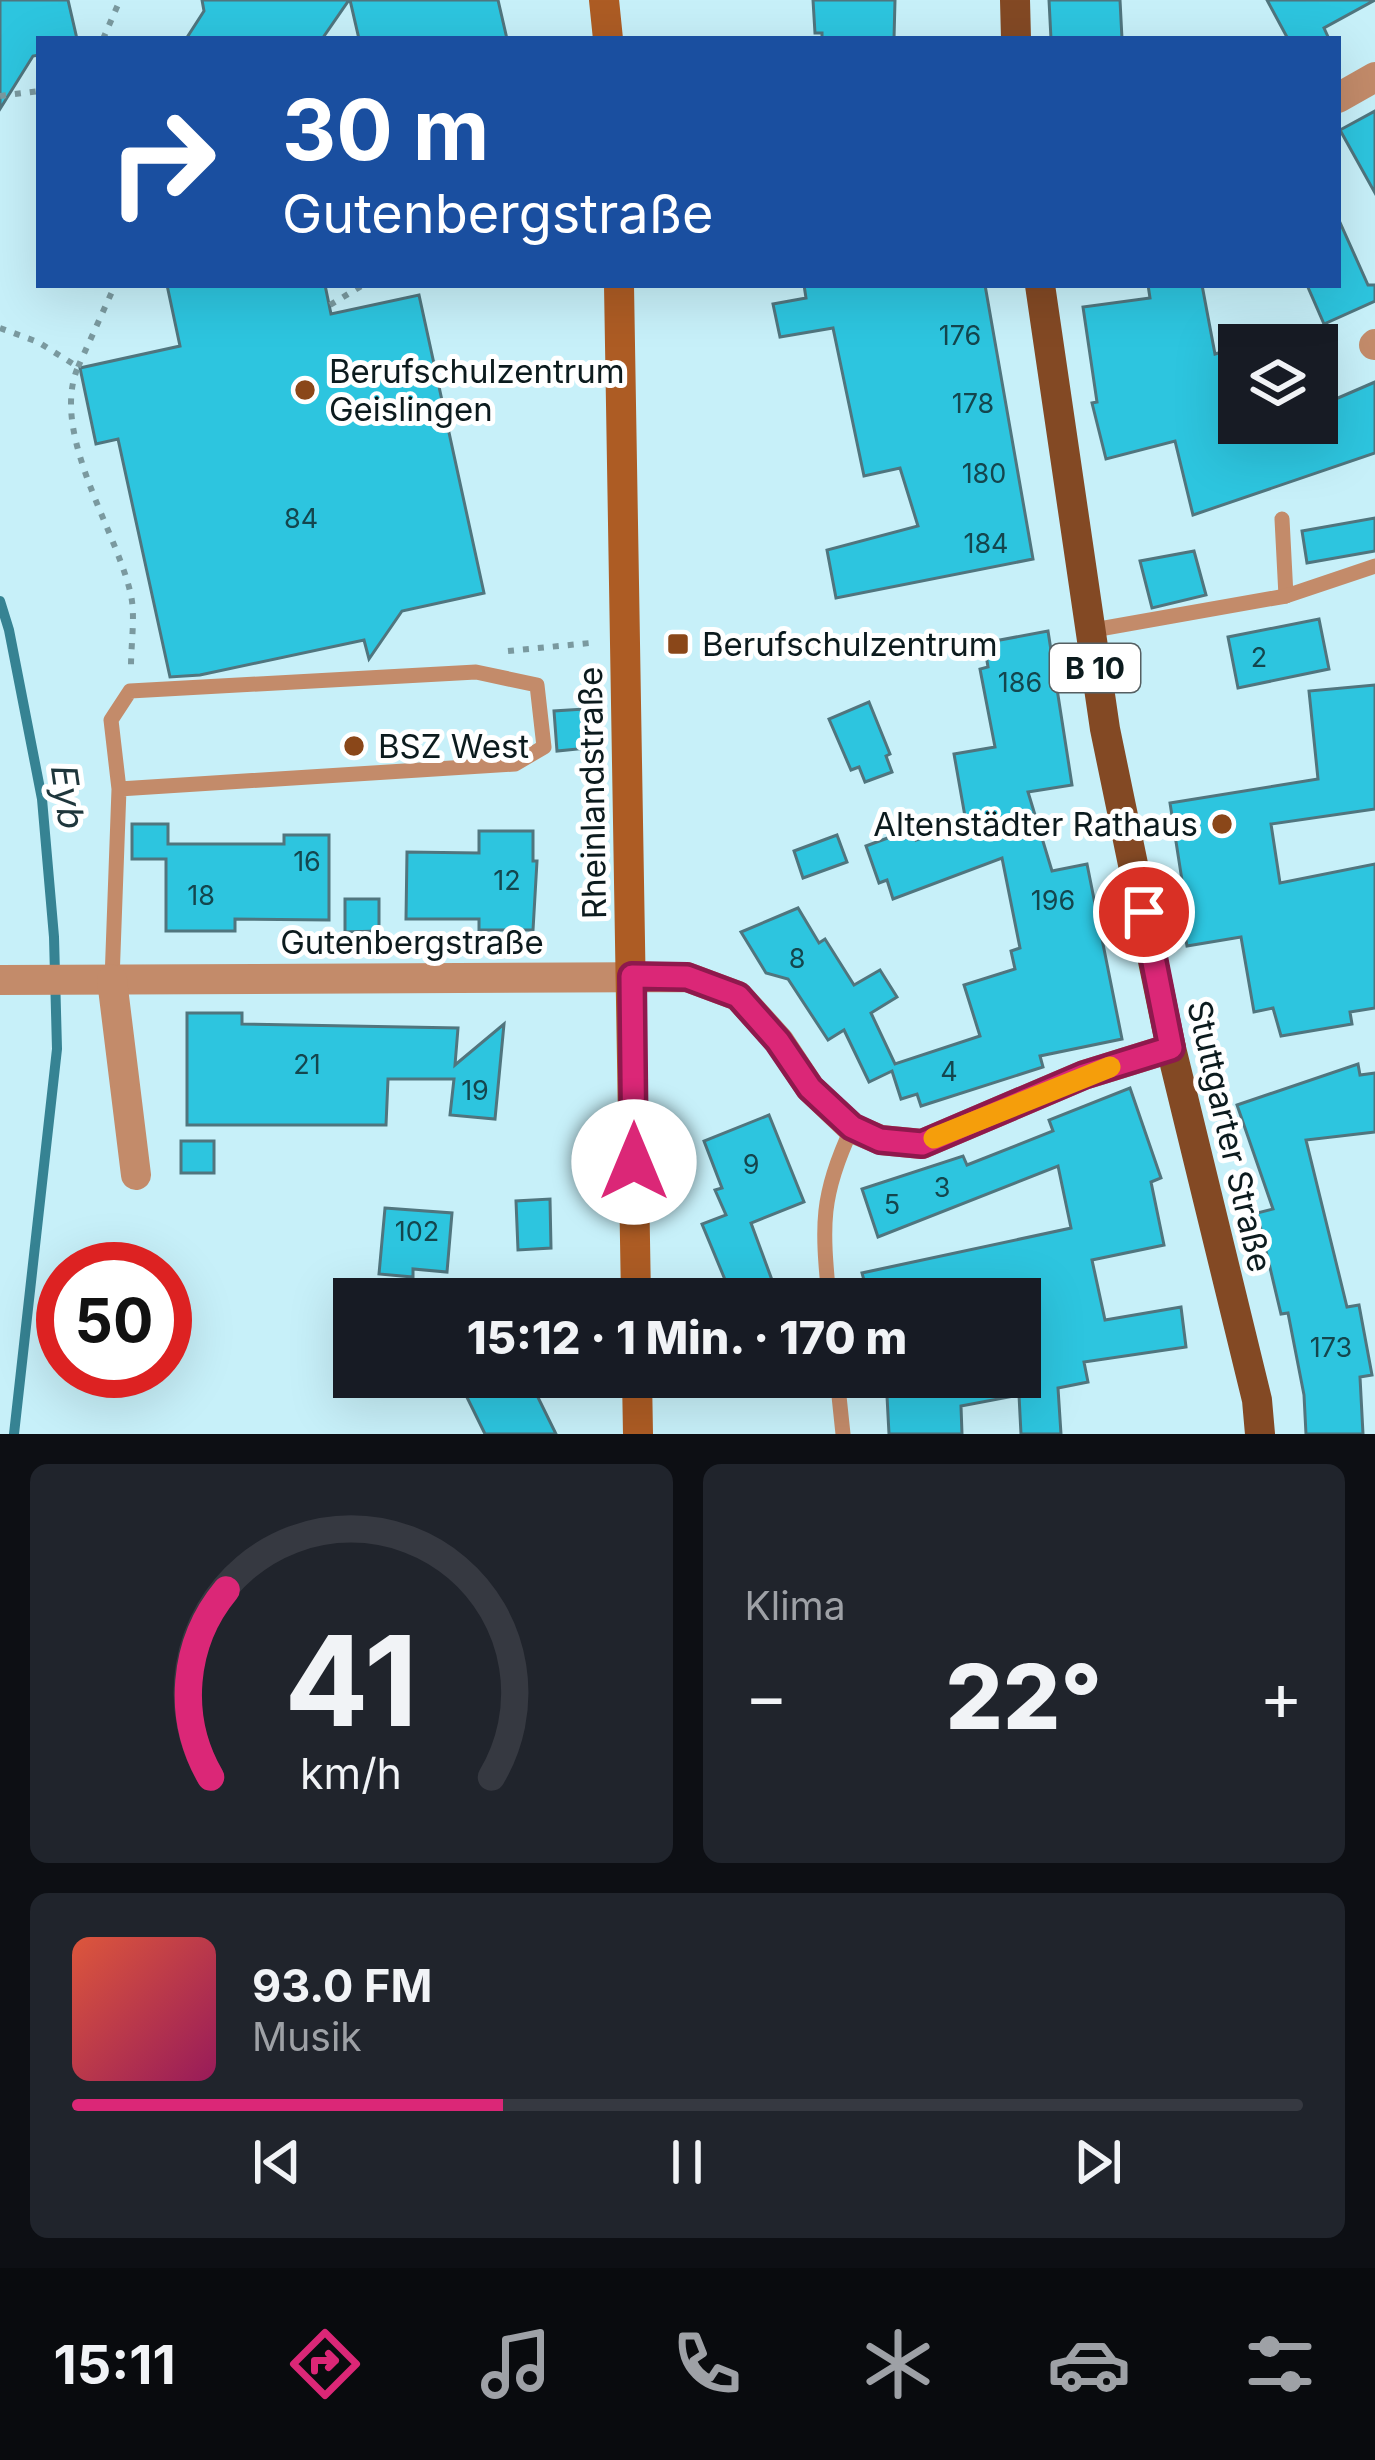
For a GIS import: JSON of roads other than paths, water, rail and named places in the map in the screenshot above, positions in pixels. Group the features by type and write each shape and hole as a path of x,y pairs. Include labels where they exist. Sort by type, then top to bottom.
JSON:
{"main road":[{"path":"604,0 608,36"},
{"path":"1016,0 1016,36"},
{"name":"Rheinlandstraße","path":"619,288 635,1278"},
{"name":"Stuttgarter Straße","path":"1040,288 1088,631 1171,1048 1257,1400 1260,1434"},
{"path":"637,1398 638,1434"}],"street":[{"path":"1341,96 1375,77"},
{"name":"Gutenbergstraße","path":"0,980 687,977 738,996 778,1041 810,1088 852,1127 880,1140 922,1144 1084,1075 1171,1048"},
{"path":"100,980 136,1175"}],"lane":[{"path":"1282,519 1286,596"},
{"path":"1088,631 1286,596 1375,566"},
{"path":"100,980 119,789 111,719 130,691 476,672 537,685 544,747 515,764 119,789"},
{"path":"828,1278 823,1232 830,1174 852,1127"},
{"path":"839,1398 843,1434"}],"waterway":[{"name":"Eyb","path":"0,601 42,799 54,937 57,1049 14,1434"}],"place":[{"name":"Berufschulzentrum Geislingen","path":"305,390"},
{"name":"Berufschulzentrum","path":"678,644"},
{"name":"BSZ West","path":"354,746"},
{"name":"Altenstädter Rathaus","path":"1222,824"}]}
